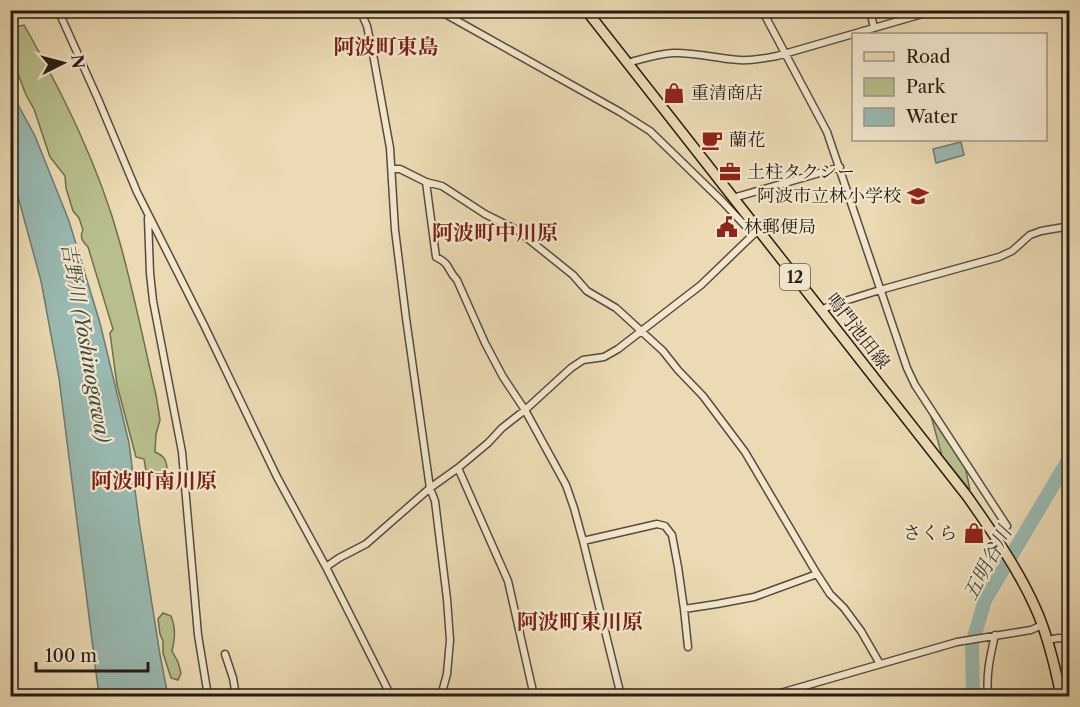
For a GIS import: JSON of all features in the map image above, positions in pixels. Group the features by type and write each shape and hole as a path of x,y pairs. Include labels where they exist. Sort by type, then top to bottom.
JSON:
{"main road":[{"name":"鳴門池田線","path":"586,10 733,198 756,232 821,310 967,496 995,536 1035,606 1047,639 1060,696"}],"street":[{"path":"58,10 137,192 277,477 326,567 391,696"},
{"path":"360,10 367,26 390,147 395,230 406,318 430,488 435,501 447,599 450,640 447,674 441,696"},
{"path":"326,567 366,544 430,488 488,443 571,368 584,360 604,357 618,349 701,285 756,232 650,131 438,10"},
{"path":"762,10 827,132 907,368 915,385 1007,526 995,536"},
{"path":"870,10 874,28"},
{"path":"856,33 936,10"},
{"path":"627,63 672,53 757,60 852,34"},
{"path":"733,198 840,167"},
{"path":"392,169 442,186 485,214 517,230 573,275 587,291 616,308 663,351 703,396 745,452 817,574 830,594 861,631 880,664"},
{"path":"426,182 436,257 446,262 457,280 503,377 525,410 566,485 583,541 621,696"},
{"path":"148,214 153,301 182,452 198,635 208,696"},
{"path":"821,310 880,290 999,256 1012,251 1030,236 1041,231 1070,226"},
{"path":"458,468 508,581 534,696"},
{"path":"583,541 657,524 665,526 672,535 688,647"},
{"path":"684,609 754,597 817,574"},
{"path":"770,696 964,641 1031,630 1042,625"},
{"path":"988,696 988,664 993,635"},
{"path":"1047,639 1070,640"},
{"path":"225,654 236,696"}],"green space":[{"path":"24,25 91,158 120,243 156,395 160,420 155,452 164,458 167,468 162,475 152,476 146,471 144,459 136,457 117,385 110,333 113,329 88,247 82,239 83,230 79,218 73,211 65,176 50,157 34,109 26,95 11,55 14,48 11,28"},
{"path":"931,416 965,466 970,490 942,456"},
{"path":"163,613 171,616 174,625 172,651 181,673 178,680 171,678 163,653 158,619"}],"water":[{"name":"吉野川 (Yoshinogawa)","path":"10,90 35,136 69,221 100,323 129,443 139,521 168,696 99,696 59,378 41,281 11,171"},
{"path":"961,142 964,155 936,163 933,149"}],"waterway":[{"name":"五明谷川","path":"973,696 972,644 985,600 1070,457"}],"place":[{"name":"重清商店","path":"674,93"},
{"name":"蘭花","path":"712,140"},
{"name":"土柱タクシー","path":"730,172"},
{"name":"阿波市立林小学校","path":"918,196"},
{"name":"林郵便局","path":"727,227"},
{"name":"さくら","path":"974,533"}],"district":[{"name":"阿波町東島","path":"386,46"},
{"name":"阿波町中川原","path":"495,232"},
{"name":"阿波町南川原","path":"154,480"},
{"name":"阿波町東川原","path":"580,621"}]}
